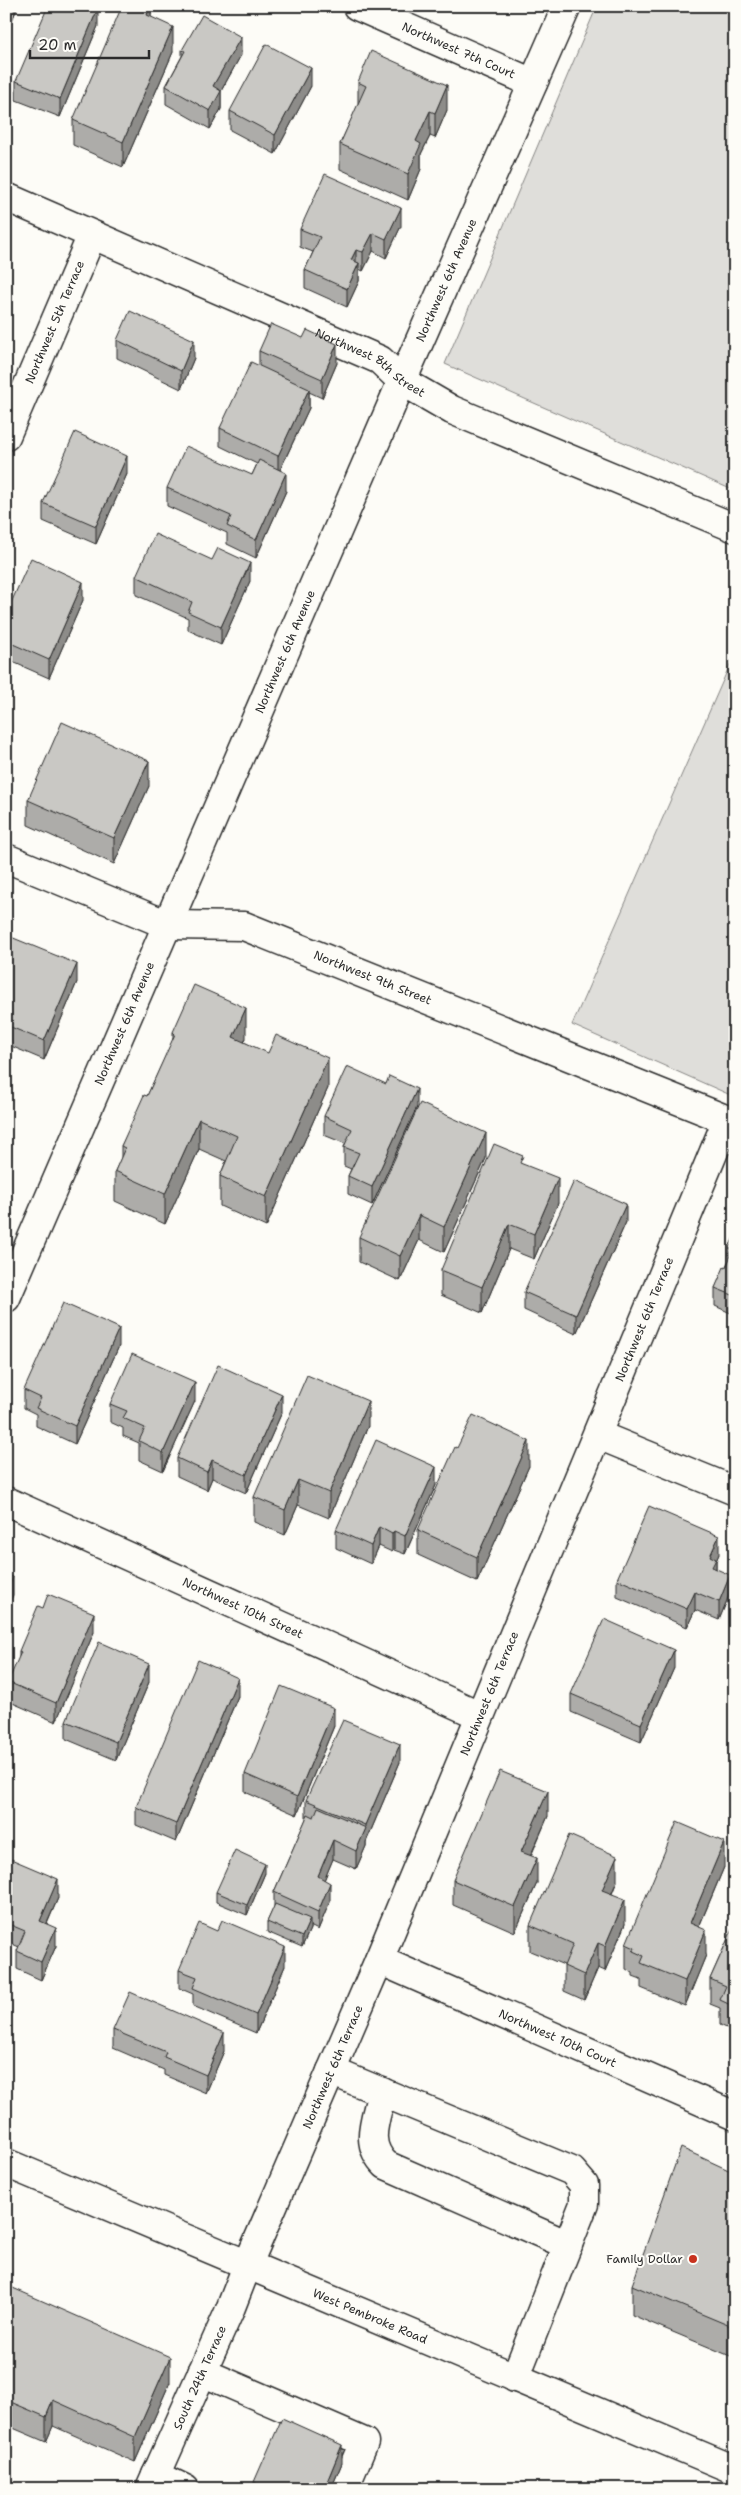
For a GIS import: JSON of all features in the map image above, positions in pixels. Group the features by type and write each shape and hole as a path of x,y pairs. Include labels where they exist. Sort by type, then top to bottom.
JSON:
{"street":[{"name":"Northwest 7th Court","path":"357,6 533,83"},
{"name":"Northwest 6th Avenue","path":"6,1298 566,6"},
{"name":"Northwest 8th Street","path":"6,197 380,360 402,381 452,410 735,528"},
{"name":"Northwest 5th Terrace","path":"6,436 92,236"},
{"name":"Northwest 9th Street","path":"6,858 168,925 244,926 731,1122"},
{"name":"Northwest 6th Terrace","path":"247,2266 379,1960 479,1715 731,1122"},
{"path":"598,1434 735,1491"},
{"name":"Northwest 10th Street","path":"6,1501 479,1715"},
{"name":"Northwest 10th Court","path":"379,1960 735,2116"},
{"path":"331,2071 572,2171 584,2185 584,2204 515,2378"},
{"path":"382,2092 372,2142 376,2155 386,2165 568,2245"},
{"name":"West Pembroke Road","path":"6,2163 735,2470"},
{"name":"South 24th Terrace","path":"153,2482 247,2266"},
{"path":"202,2372 364,2442 344,2489"},
{"path":"153,2482 185,2489"}],"shaded area":[{"path":"597,6 735,6 735,491 445,364"},
{"path":"735,653 735,1097 572,1025"}],"building":[{"path":"48,6 94,6 98,8 60,99 16,81"},
{"path":"122,6 150,6 147,15 173,27 123,142 73,120"},
{"path":"202,15 241,37 213,86 221,91 210,111 166,86 185,51 182,50"},
{"path":"266,44 311,68 275,135 230,111"},
{"path":"371,51 447,85 435,113 430,111 416,141 421,144 408,174 340,144 366,86 358,82"},
{"path":"325,174 401,208 386,239 373,233 363,252 356,250 351,260 359,263 347,289 305,270 320,237 300,229"},
{"path":"130,311 194,340 181,371 117,340"},
{"path":"271,324 303,338 307,330 337,344 322,379 259,351"},
{"path":"251,362 309,389 278,456 220,428"},
{"path":"75,432 127,456 96,526 43,503"},
{"path":"186,446 252,475 259,460 286,473 256,540 227,526 231,516 167,488"},
{"path":"155,534 212,560 218,548 250,563 221,627 188,612 192,602 136,576"},
{"path":"31,558 83,582 49,660 6,641 6,614"},
{"path":"62,722 149,761 114,838 28,800"},
{"path":"6,739 10,740 6,748"},
{"path":"6,935 77,964 44,1041 6,1025 6,994 9,988 6,987"},
{"path":"194,985 246,1008 233,1037 268,1053 276,1035 328,1058 266,1197 220,1176 237,1136 199,1119 165,1194 115,1171 125,1148 121,1146 144,1095 147,1096 175,1034 173,1032"},
{"path":"347,1066 386,1084 389,1076 417,1089 372,1187 348,1176 359,1153 344,1147 352,1129 324,1116"},
{"path":"420,1103 486,1133 444,1227 419,1215 400,1256 359,1237"},
{"path":"494,1144 523,1156 520,1163 558,1178 534,1234 509,1224 482,1287 441,1270"},
{"path":"574,1181 626,1204 576,1315 524,1292"},
{"path":"735,1235 735,1296 715,1288 733,1250 729,1248"},
{"path":"63,1303 119,1328 75,1426 36,1408 41,1398 24,1390"},
{"path":"132,1354 195,1382 163,1453 139,1441 145,1428 123,1418 127,1411 110,1404"},
{"path":"218,1365 282,1394 246,1475 212,1460 207,1472 177,1458"},
{"path":"307,1375 368,1401 329,1493 298,1480 285,1510 254,1497"},
{"path":"473,1415 529,1441 477,1557 418,1530 455,1447 457,1448"},
{"path":"376,1440 436,1467 405,1536 394,1531 392,1534 379,1527 371,1546 336,1530"},
{"path":"649,1506 719,1536 710,1556 716,1559 712,1567 730,1575 719,1602 695,1592 687,1609 617,1579"},
{"path":"6,1574 13,1577 6,1593"},
{"path":"48,1594 94,1613 56,1703 8,1682 38,1606 43,1608"},
{"path":"604,1619 674,1650 641,1724 571,1694"},
{"path":"99,1642 149,1664 116,1742 66,1721"},
{"path":"198,1660 238,1678 176,1824 136,1807"},
{"path":"281,1686 334,1708 297,1797 245,1774"},
{"path":"343,1720 400,1744 365,1825 306,1800"},
{"path":"500,1771 548,1791 521,1852 537,1858 515,1907 453,1880"},
{"path":"318,1807 366,1828 356,1851 333,1840 318,1876 330,1883 318,1912 274,1892 308,1814 314,1817"},
{"path":"677,1822 724,1842 690,1923 706,1930 685,1981 641,1963 644,1956 633,1951 635,1948 626,1944"},
{"path":"569,1835 617,1856 602,1890 625,1899 605,1946 598,1943 584,1975 564,1966 573,1944 530,1925"},
{"path":"235,1850 265,1864 247,1905 216,1892"},
{"path":"11,1859 58,1879 40,1921 56,1928 41,1962 17,1951 25,1931 6,1923 11,1912 6,1909 6,1871"},
{"path":"275,1904 310,1919 302,1937 267,1922"},
{"path":"222,1920 285,1947 256,2015 193,1988 197,1977 179,1970 199,1923 217,1931"},
{"path":"735,1923 735,2007 720,2000 726,1986 710,1979"},
{"path":"130,1992 224,2033 206,2075 164,2057 166,2052 113,2030"},
{"name":"Family Dollar","path":"681,2148 735,2173 735,2328 632,2285"},
{"path":"6,2285 170,2357 135,2437 53,2400 46,2417 6,2400"},
{"path":"282,2418 342,2445 324,2489 269,2489 254,2482"}],"place":[{"name":"Family Dollar","path":"693,2259"}]}
